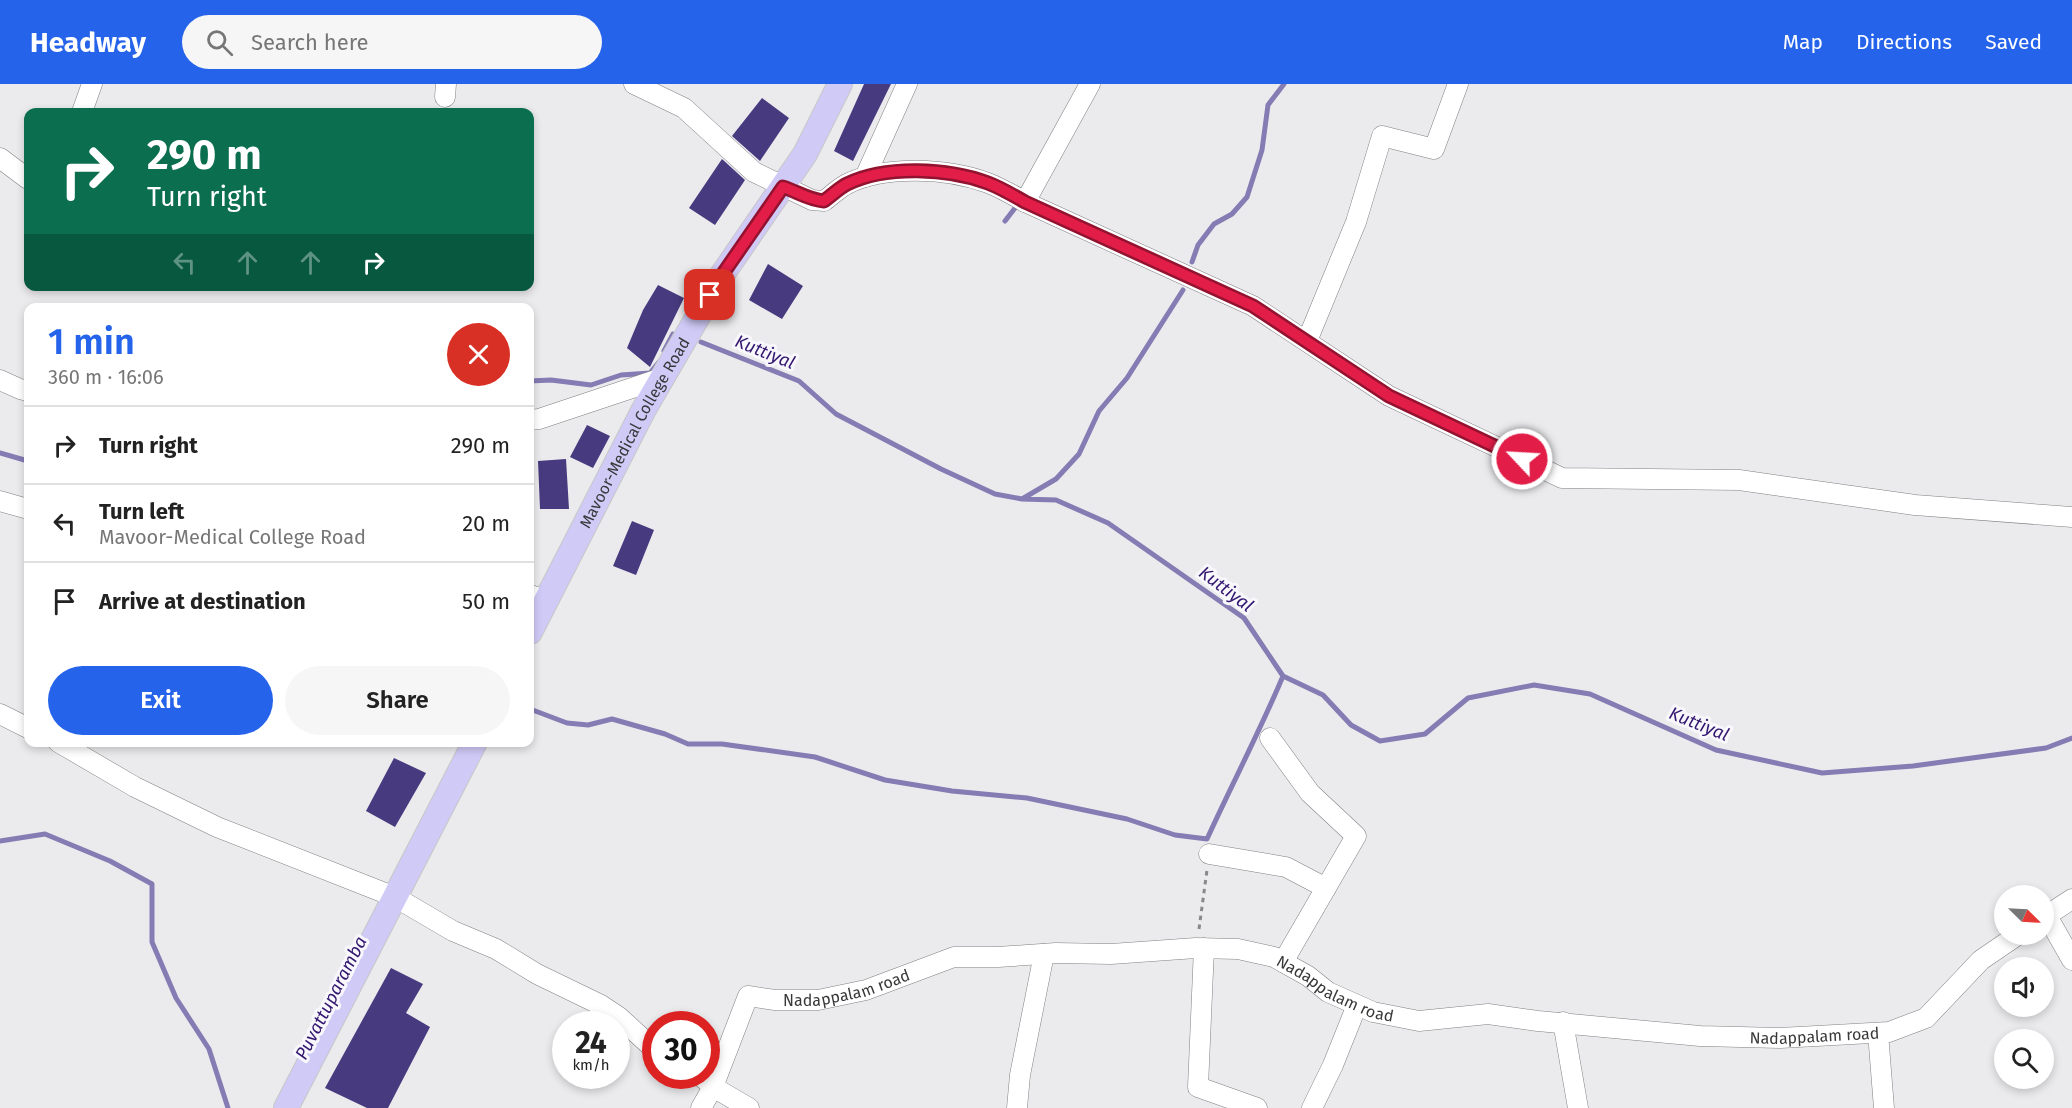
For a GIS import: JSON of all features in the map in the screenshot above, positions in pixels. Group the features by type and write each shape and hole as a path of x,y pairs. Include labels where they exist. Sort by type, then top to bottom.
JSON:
{"main road":[{"name":"Mavoor-Medical College Road","path":"537,598 722,275 805,154 840,84"},
{"path":"286,1108 472,747"}],"street":[{"path":"83,108 92,84"},
{"path":"634,84 684,108 754,172 812,200 824,201 846,185 865,177 892,171 958,175 988,183 1253,306 1389,396 1563,478 1739,480 1914,505 2072,517"},
{"path":"865,177 907,84"},
{"path":"1025,202 1090,84"},
{"path":"1307,342 1356,222 1382,136 1434,148 1458,84"},
{"path":"0,158 24,176"},
{"path":"534,420 662,378"},
{"path":"0,380 24,390"},
{"path":"0,501 24,508"},
{"path":"0,714 24,726"},
{"path":"1270,738 1310,793 1356,836 1283,962"},
{"path":"67,747 135,787 217,827 394,897 453,931 496,949 537,974 601,1005 619,1017 642,1038"},
{"path":"1209,854 1286,867 1326,888"},
{"path":"2054,911 2072,899"},
{"path":"2054,931 2072,960"},
{"name":"Nadappalam road","path":"720,1054 748,996 775,1000 818,1000 866,990 954,957 1111,954 1200,948 1238,949 1274,957 1308,976 1328,992 1357,1005 1373,1012 1419,1021 1488,1014 1700,1036 1780,1038 1878,1033 1889,1032 1926,1018 1981,960 2003,945"},
{"path":"1200,948 1198,1087 1257,1108"},
{"path":"1017,1108 1020,1075 1044,954"},
{"path":"1312,1108 1357,1005"},
{"path":"1563,1022 1578,1108"},
{"path":"1878,1033 1884,1108"},
{"name":"Nadappalam road","path":"701,1108 705,1089"},
{"path":"719,1089 749,1108"}],"path":[{"path":"1200,948 1209,854"}],"building":[{"path":"864,84 891,84 853,161 834,151"},
{"path":"762,98 789,118 760,161 732,136"},
{"path":"722,159 745,180 715,225 689,208"},
{"path":"768,264 803,286 782,319 749,300"},
{"path":"658,285 684,298 650,367 627,348 643,310"},
{"path":"587,425 610,436 593,468 570,457"},
{"path":"566,459 569,509 540,509 538,461"},
{"path":"632,521 654,530 636,575 613,566"},
{"path":"394,758 426,773 395,827 366,811"},
{"path":"391,968 423,984 406,1013 430,1027 388,1108 367,1108 325,1088"}],"waterway":[{"path":"1192,262 1198,245 1214,224 1232,214 1247,197 1262,150 1268,105 1284,84"},
{"path":"1005,221 1015,208"},
{"path":"1022,499 1056,479 1079,454 1099,411 1127,378 1183,290"},
{"path":"664,351 673,334"},
{"name":"Kuttiyal","path":"701,342 799,381 836,414 941,469 995,494 1022,499 1056,500 1108,523 1244,618 1283,676 1323,695 1351,725 1380,741 1425,734 1468,698 1534,685 1590,694 1716,750 1822,773 1913,766 2046,748 2072,738"},
{"path":"534,381 551,380 591,385 621,375 650,373 659,362"},
{"path":"0,453 24,460"},
{"path":"534,711 567,723 588,725 612,719 665,734 688,744 722,744 815,757 885,780 952,791 1027,798 1127,819 1175,835 1207,839 1283,676"},
{"path":"0,841 45,834 110,861 152,884 152,942 176,998 209,1049 228,1108"}],"route":[{"path":"710,295 783,187 812,200 824,201 846,185 879,173 924,172 968,177 1003,189 1025,202 1253,306 1389,396 1522,459"}],"water label":[{"name":"Puvattuparamba","path":"331,998"}]}
